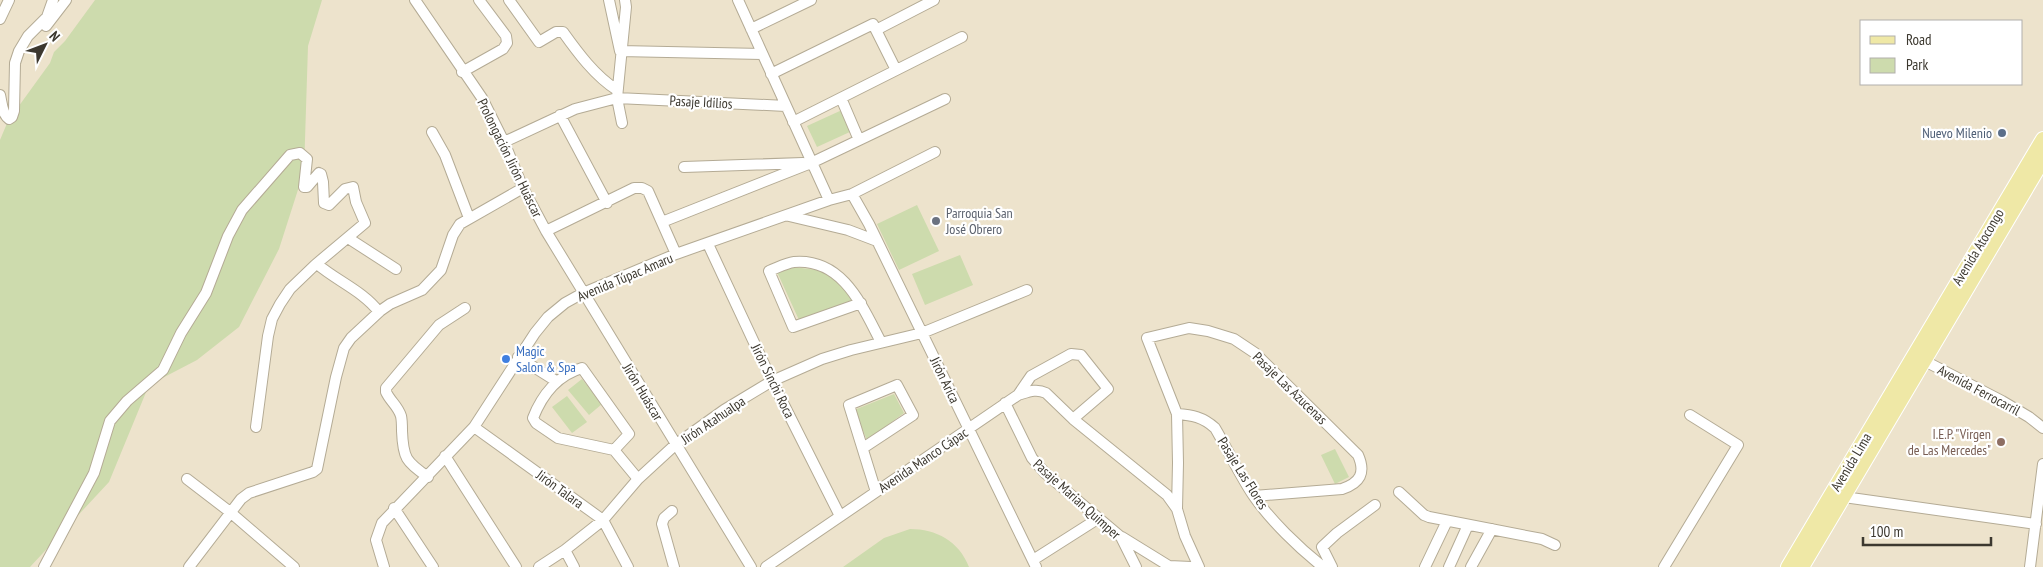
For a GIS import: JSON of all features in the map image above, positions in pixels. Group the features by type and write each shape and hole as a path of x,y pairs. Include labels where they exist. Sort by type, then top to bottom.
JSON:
{"main road":[{"name":"Avenida Atocongo","path":"1918,358 2043,139"},
{"name":"Avenida Atocongo","path":"1918,358 2043,160"},
{"name":"Avenida Lima","path":"1803,566 1844,497 1918,358"},
{"name":"Avenida Lima","path":"1788,567 1918,358"}],"street":[{"path":"0,19 9,0"},
{"path":"0,96 3,110 9,119 14,111 15,63 19,51 28,36 47,17 53,0"},
{"path":"35,28 49,23 66,0"},
{"name":"Prolongación Jirón Huáscar","path":"415,0 462,72 482,98 504,142 523,188 583,293"},
{"path":"462,72 503,49 507,43 506,36 479,0"},
{"path":"509,0 539,42 556,32 563,32 580,55 617,94"},
{"path":"609,0 620,51"},
{"path":"622,123 617,94 626,7 625,0"},
{"path":"738,0 829,200"},
{"path":"751,29 811,0"},
{"path":"876,30 934,0"},
{"path":"772,74 873,24 896,70"},
{"path":"793,122 962,38"},
{"path":"620,51 762,54"},
{"name":"Pasaje Idilios","path":"504,142 560,115 617,94 786,106"},
{"path":"841,98 859,140"},
{"path":"662,222 812,162 945,99"},
{"path":"560,115 607,203"},
{"path":"432,132 445,156 469,218"},
{"name":"Avenida Túpac Amaru","path":"384,567 376,540 382,523 394,508 428,477 445,456 474,427 518,357 548,317 565,303 583,293 676,254 829,200 852,194 934,152"},
{"path":"44,567 94,473 110,421 127,401 163,370 181,333 206,293 228,236 242,210 290,155 300,153 307,159 304,187 307,188 319,173 322,176 324,203 329,205 345,189 353,187 356,202 365,223 290,289 272,319 256,427"},
{"path":"684,167 812,162"},
{"path":"189,567 241,499 249,493 317,469 344,348 351,338 390,304 422,290 441,270 453,235 460,224 523,188"},
{"path":"546,231 607,203 634,188 642,188 648,191 676,254"},
{"name":"Jirón Arica","path":"852,194 877,241 1034,564"},
{"path":"788,215 848,230 877,241"},
{"path":"348,238 396,269"},
{"name":"Jirón Sinchi Roca","path":"708,244 772,381 840,516"},
{"path":"861,303 793,327 769,271 793,262 812,263 833,271 852,289 861,303 881,342"},
{"path":"317,264 329,274 363,295 379,312"},
{"name":"Jirón Atahualpa","path":"539,567 565,550 603,520 638,478 675,445 724,410 772,381 822,359 881,342 922,333 1027,290"},
{"name":"Jirón Huáscar","path":"583,293 751,567"},
{"path":"428,477 413,467 406,459 403,450 402,418 396,405 386,392 386,388 439,325 465,308"},
{"name":"Pasaje Las Azucenas","path":"1177,414 1147,338 1189,328 1208,331 1234,339 1255,353 1358,455 1362,463 1363,470 1359,478 1351,486 1342,489 1254,496"},
{"name":"Avenida Manco Cápac","path":"766,567 1018,395 1031,376 1076,353 1081,355 1108,389 1074,419"},
{"path":"518,357 556,381"},
{"name":"Avenida Ferrocarril","path":"1918,358 2015,409 2034,420 2043,428"},
{"path":"614,450 629,434 588,375 582,368 556,381 536,410 534,418 536,423 558,438 614,450 638,478"},
{"path":"863,448 913,415 897,385 849,405 876,492"},
{"path":"1018,395 1032,390 1040,390 1167,495 1177,509"},
{"name":"Pasaje Marian Quimper","path":"1005,403 1032,458 1045,473 1121,536 1136,567"},
{"path":"1177,414 1177,509 1185,536 1199,567"},
{"name":"Pasaje Las Flores","path":"1177,414 1195,416 1215,428 1254,496 1310,557 1323,567"},
{"path":"1664,567 1738,445 1690,415"},
{"name":"Jirón Talara","path":"474,427 603,520 628,567"},
{"path":"445,456 516,567"},
{"path":"2030,567 2042,484 2043,464"},
{"path":"187,480 230,512 294,567"},
{"path":"1399,492 1424,515 1542,539 1555,546"},
{"path":"1844,497 2036,524"},
{"path":"1332,567 1322,547 1337,533 1375,505"},
{"path":"394,508 434,567"},
{"path":"672,511 664,518 662,524 674,567"},
{"path":"1034,564 1099,518"},
{"path":"1425,567 1448,521"},
{"path":"1449,567 1468,525"},
{"path":"1471,567 1492,529"},
{"path":"1121,536 1156,565 1191,567"},
{"path":"565,550 574,567"}],"green space":[{"path":"95,0 322,0 308,46 304,171 279,249 239,327 197,360 149,385 109,482 30,567 0,567 0,140 8,121 50,63 54,52 65,41"},
{"path":"842,110 852,131 817,147 807,126"},
{"path":"917,205 939,251 899,270 877,224"},
{"path":"960,255 973,285 925,305 912,274"},
{"path":"793,267 818,270 833,275 856,304 799,320 777,272"},
{"path":"582,379 602,404 589,415 568,390"},
{"path":"894,394 904,413 867,440 854,410"},
{"path":"567,396 587,422 572,433 552,407"},
{"path":"1335,449 1349,477 1335,484 1321,455"},
{"path":"910,529 929,531 946,538 959,550 969,567 843,567 884,538"}],"place":[{"name":"Nuevo Milenio","path":"2002,133"},
{"name":"Parroquia San José Obrero","path":"936,221"},
{"name":"Magic Salon & Spa","path":"506,359"},
{"name":"I.E.P. \"Virgen de Las Mercedes\"","path":"2001,442"}]}
